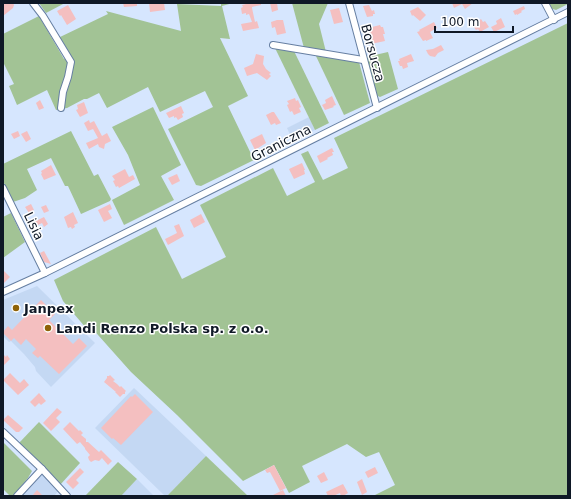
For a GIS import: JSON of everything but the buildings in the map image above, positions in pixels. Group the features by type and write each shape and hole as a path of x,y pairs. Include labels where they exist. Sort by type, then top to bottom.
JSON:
{"street":[{"path":"33,3 71,62 63,92 61,108"},
{"name":"Borsucza","path":"349,3 376,108"},
{"path":"545,3 554,20"},
{"name":"Graniczna","path":"3,292 45,273 568,12"},
{"path":"273,45 363,60"},
{"name":"Lisia","path":"3,188 45,273"},
{"path":"3,432 42,469 67,496"},
{"path":"17,496 42,469"}],"shaded area":[{"path":"309,117 315,130 293,141 287,128"},
{"path":"37,286 95,343 51,387 36,371 35,367 24,354 11,341 9,342 3,336 3,300"},
{"path":"134,388 206,456 167,496 165,496 95,428"},
{"path":"43,474 59,490 54,496 22,496"},
{"path":"137,479 154,496 120,496"}],"green space":[{"path":"39,3 65,3 46,13"},
{"path":"221,3 233,3 222,6 230,39 220,38 248,96 228,106 254,160 201,186 196,185 168,129 213,107 205,91 160,112 148,87 107,108 99,93 67,108 56,110 47,90 17,105 9,86 14,84 3,62 3,34 39,16 64,59 71,56 60,37 108,14 106,11 181,31 177,4 221,6"},
{"path":"292,3 328,3 319,24 326,52 304,48"},
{"path":"547,3 568,4 556,10 549,8"},
{"path":"568,23 568,496 373,496 395,485 379,452 366,457 347,444 302,466 310,482 289,493 274,465 243,481 177,415 131,372 90,326 86,328 63,301 54,280 156,227 182,279 226,257 200,205 273,168 287,196 315,182 301,154 308,151 323,180 348,168 334,138"},
{"path":"275,48 294,51 329,123 315,130"},
{"path":"388,52 398,89 380,97 376,95 366,57"},
{"path":"315,54 359,62 370,103 344,115"},
{"path":"153,107 181,165 161,176 174,200 124,225 112,200 140,185 128,155 112,127"},
{"path":"71,131 94,176 98,174 111,199 110,201 81,214 68,186 65,186 51,158 27,169 37,190 25,198 13,202 3,181 3,164"},
{"path":"11,213 25,242 3,258 3,217"},
{"path":"39,422 80,463 60,485 19,443"},
{"path":"3,442 32,471 13,496 10,496 3,489"},
{"path":"206,456 248,496 167,496"},
{"path":"118,462 137,479 121,496 85,496"}],"place":[{"name":"Janpex","path":"16,308"},
{"name":"Landi Renzo Polska sp. z o.o.","path":"48,328"}]}
